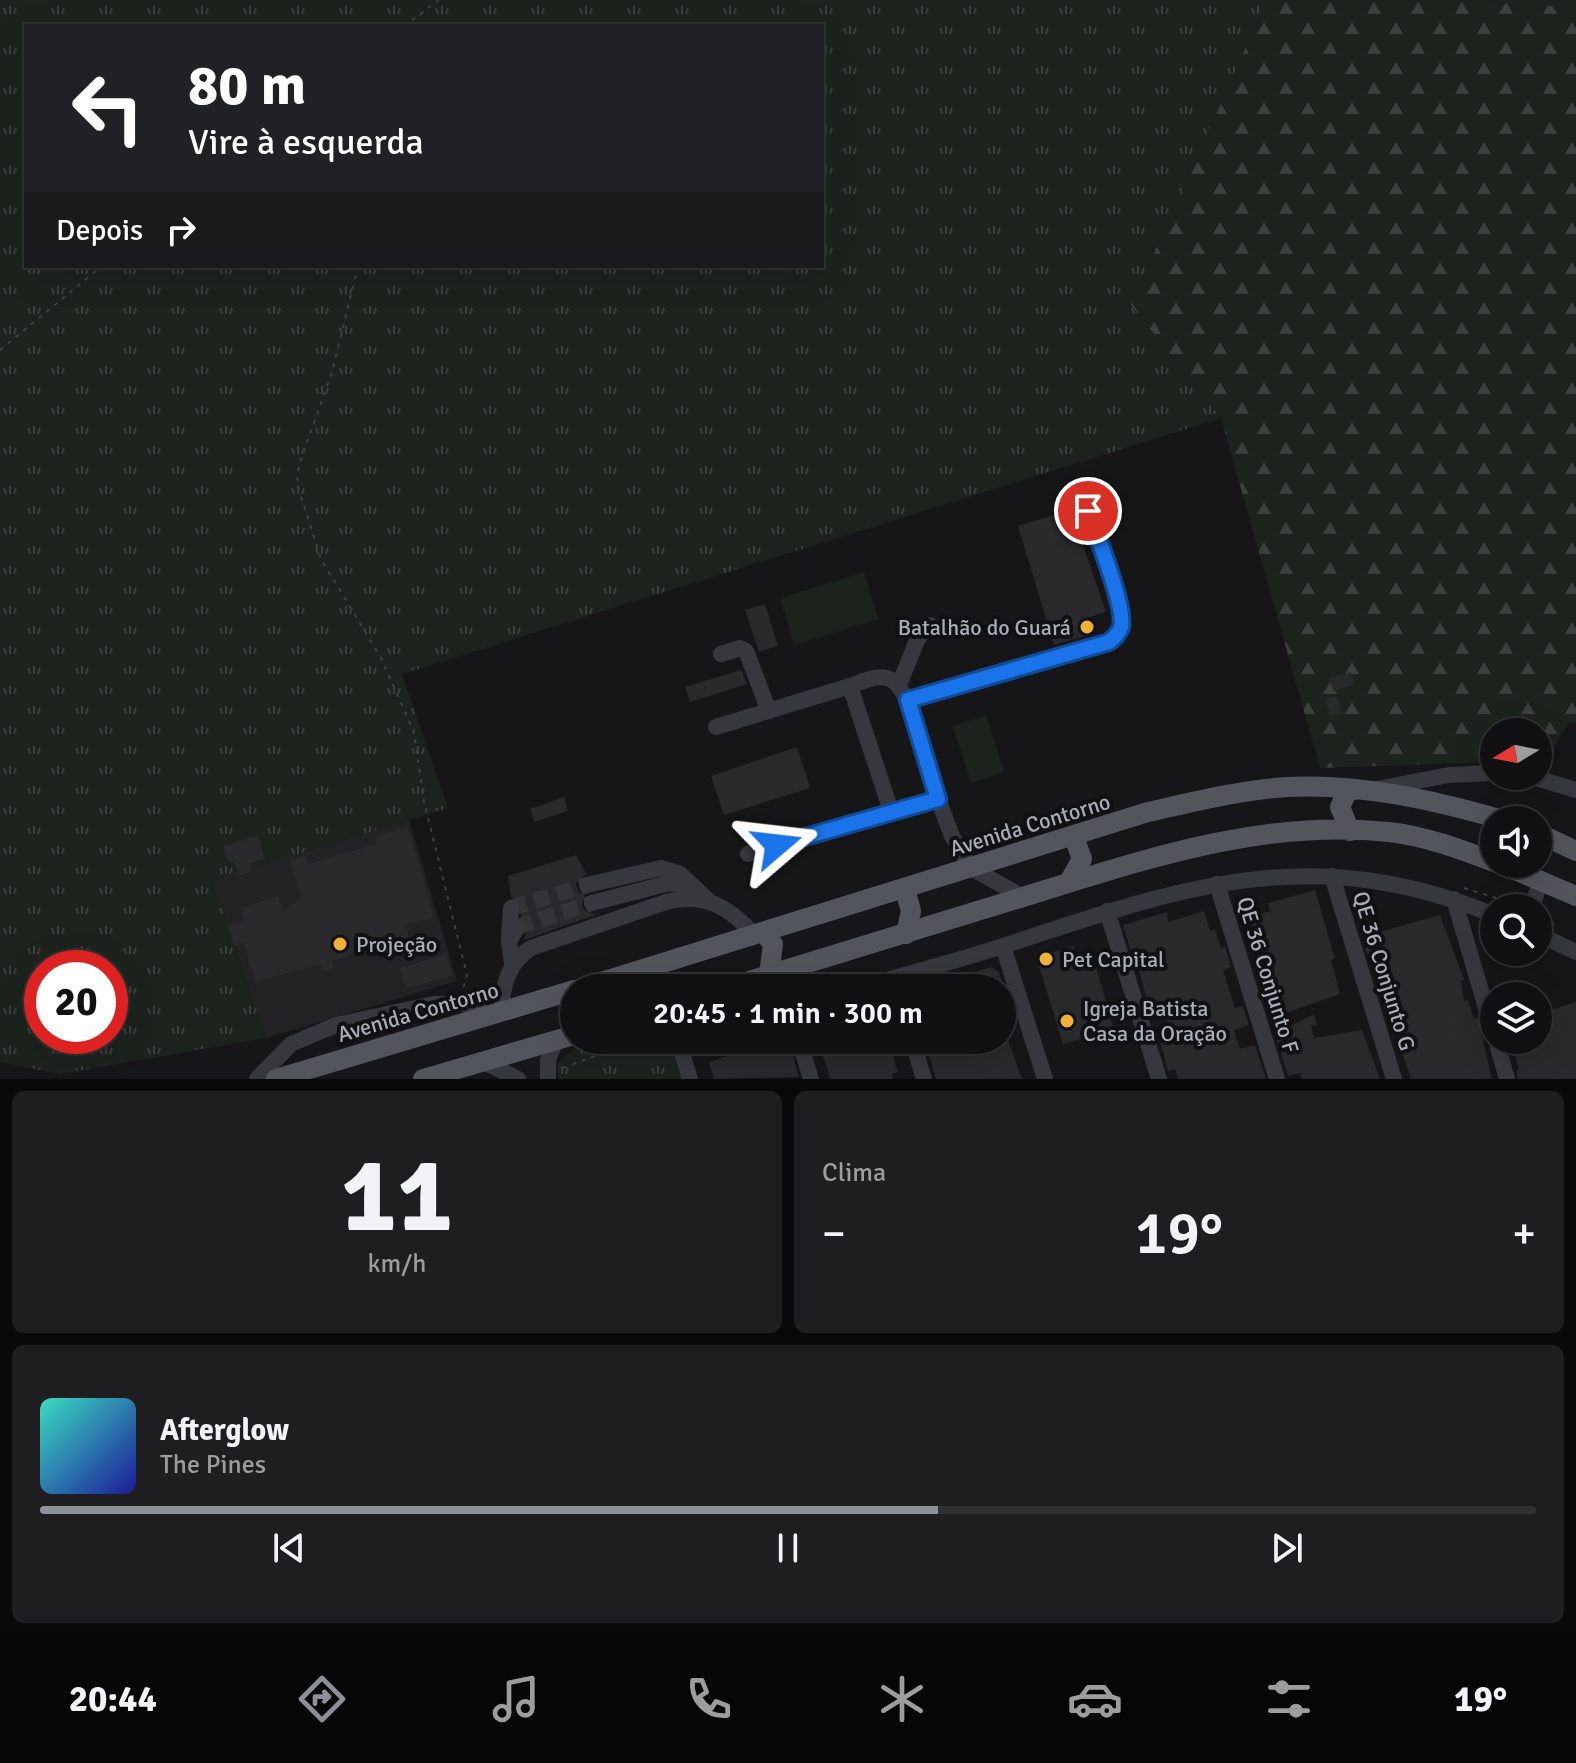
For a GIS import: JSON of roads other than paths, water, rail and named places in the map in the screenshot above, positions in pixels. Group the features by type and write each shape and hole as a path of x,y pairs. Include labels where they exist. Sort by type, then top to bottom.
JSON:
{"main road":[{"name":"Avenida Contorno","path":"628,974 1148,812 1235,795 1287,787 1360,790 1436,802 1480,814"},
{"path":"1350,831 1340,807 1347,792 1360,790"},
{"path":"772,974 1158,855 1238,836 1293,830 1389,832 1429,840 1480,857"},
{"path":"1069,882 1082,859 1074,837"},
{"path":"1552,840 1576,851"},
{"path":"1541,879 1576,896"},
{"path":"905,889 911,911 906,934"},
{"path":"759,934 773,944 769,974"},
{"name":"Avenida Contorno","path":"276,1079 560,994"},
{"path":"423,1079 560,1039"}],"street":[{"path":"908,700 1109,642 1118,635 1121,627 1119,606 1088,511"},
{"path":"899,685 918,638 930,625"},
{"path":"721,654 740,648 746,651 769,711"},
{"path":"716,727 877,677 890,678 899,685 908,700 938,799 952,836 971,868 1023,897"},
{"path":"850,686 891,811"},
{"path":"1360,790 1449,775 1480,774"},
{"path":"1552,783 1576,790"},
{"path":"748,854 938,799"},
{"path":"587,885 661,868 680,874 708,900 759,934"},
{"path":"921,974 1107,911 1217,884 1264,877 1332,876 1454,899 1480,909"},
{"name":"QE 36 Conjunto G","path":"1332,876 1394,1079"},
{"path":"1536,894 1541,879"},
{"path":"592,903 659,883 693,886"},
{"name":"QE 36 Conjunto F","path":"1217,884 1277,1079"},
{"path":"512,964 540,944 653,906 681,899 708,900"},
{"path":"1454,899 1480,987"},
{"path":"257,1079 274,1058 307,1035 364,1018 448,1003 465,1004 497,1014 512,964 511,908"},
{"path":"1107,911 1159,1079"},
{"path":"1552,941 1576,952"},
{"path":"1003,946 1045,1079"},
{"path":"547,1077 560,1048"},
{"path":"684,1054 690,1079"},
{"path":"803,1054 811,1079"},
{"path":"916,1054 924,1079"},
{"path":"1500,1054 1507,1079"},
{"path":"484,1062 518,1079"}],"tunnel":[{"path":"511,908 587,885"},
{"path":"517,927 592,903"}],"place":[{"name":"Batalhão do Guará","path":"1087,627"},
{"name":"Projeção","path":"340,944"},
{"name":"Pet Capital","path":"1046,959"},
{"name":"Igreja Batista Casa da Oração","path":"1067,1021"}]}
